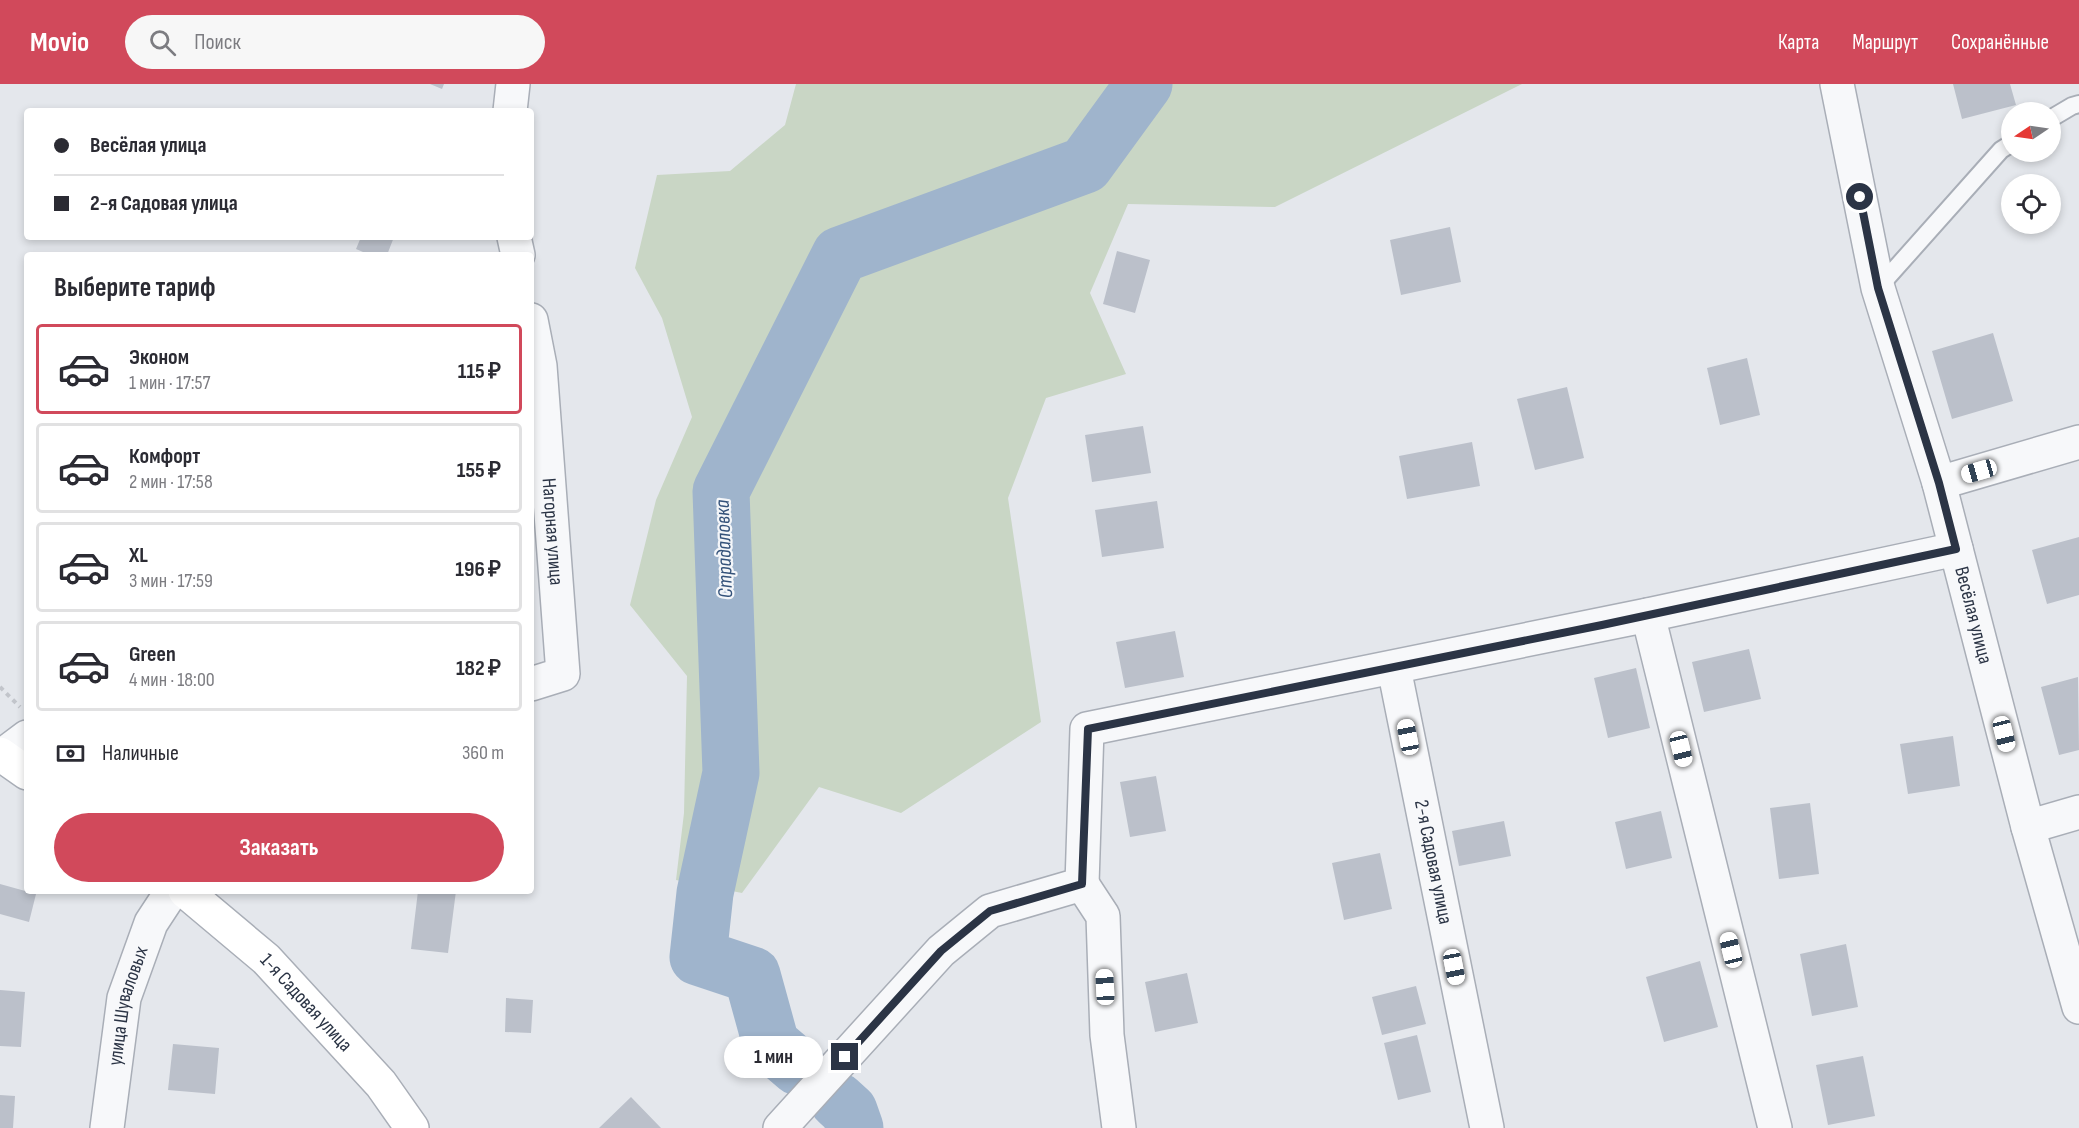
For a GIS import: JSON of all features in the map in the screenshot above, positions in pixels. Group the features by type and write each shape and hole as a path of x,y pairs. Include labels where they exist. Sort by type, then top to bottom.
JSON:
{"street":[{"path":"510,108 513,84"},
{"name":"Весёлая улица","path":"1837,84 1878,288 1939,483 2028,827 2079,1007"},
{"name":"Нагорная улица","path":"534,335 540,366 563,674 534,683"},
{"path":"1939,483 2079,442"},
{"path":"1119,1128 1107,1035 1102,916 1082,884 1088,729 1394,668 1956,549"},
{"path":"1648,615 1775,1128"},
{"name":"2-я Садовая улица","path":"1394,668 1487,1128"},
{"path":"2028,827 2079,812"},
{"path":"780,1128 941,951 990,911 1082,884"},
{"name":"улица Шуваловых","path":"107,1128 124,998 151,923 170,894"},
{"name":"1-я Садовая улица","path":"189,894 266,959 381,1083 412,1128"}],"lane":[{"path":"2061,113 2079,104"},
{"path":"1878,288 2001,150"}],"green space":[{"path":"796,84 1522,84 1275,207 1128,204 1090,293 1126,374 1046,398 1008,498 1041,722 901,813 819,787 742,893 676,880 684,813 687,676 630,605 656,500 692,417 662,318 635,268 657,175 730,171 785,125"}],"building":[{"path":"430,84 444,84 442,89"},
{"path":"1953,84 2010,84 2015,102 2001,102 2001,109 1962,119"},
{"path":"1450,227 1461,282 1401,295 1390,240"},
{"path":"360,240 393,240 388,252 363,252 356,249"},
{"path":"1117,251 1150,260 1135,313 1103,304"},
{"path":"1993,333 2013,401 1952,419 1932,351"},
{"path":"1747,358 1760,415 1720,425 1707,368"},
{"path":"1567,387 1584,458 1535,470 1517,399"},
{"path":"1143,426 1151,473 1092,482 1085,435"},
{"path":"1472,442 1480,486 1407,499 1399,456"},
{"path":"1157,501 1164,548 1102,557 1095,510"},
{"path":"2079,537 2079,595 2047,604 2032,550"},
{"path":"1175,631 1184,677 1125,688 1116,642"},
{"path":"1749,649 1761,699 1704,712 1692,662"},
{"path":"1636,668 1650,728 1608,738 1594,678"},
{"path":"2078,677 2079,750 2059,755 2041,687"},
{"path":"1953,736 1960,786 1908,794 1900,744"},
{"path":"1156,776 1166,831 1130,837 1120,782"},
{"path":"1810,803 1819,874 1779,879 1770,808"},
{"path":"1661,811 1672,858 1626,869 1615,822"},
{"path":"1504,821 1511,856 1459,866 1452,831"},
{"path":"1380,853 1392,909 1344,920 1332,863"},
{"path":"0,884 24,891 24,894 36,894 29,922 0,914"},
{"path":"418,894 456,894 448,953 411,949"},
{"path":"1846,944 1858,1007 1812,1016 1800,954"},
{"path":"1700,961 1718,1027 1664,1042 1646,977"},
{"path":"1187,973 1198,1023 1155,1032 1145,982"},
{"path":"1416,986 1426,1024 1382,1035 1372,997"},
{"path":"0,990 25,992 21,1047 0,1046"},
{"path":"506,998 533,1000 531,1033 505,1032"},
{"path":"1417,1035 1431,1092 1398,1100 1384,1043"},
{"path":"173,1044 219,1048 215,1094 168,1090"},
{"path":"1863,1056 1875,1116 1828,1125 1816,1065"},
{"path":"0,1095 15,1096 13,1128 0,1128"},
{"path":"631,1097 661,1128 599,1128"}],"waterway":[{"name":"Страдаловка","path":"798,1067 771,1044 752,975 698,957 705,893 731,773 721,491 840,255 1085,165 1144,84"},
{"name":"Страдаловка","path":"838,1101 849,1111 855,1128"}],"route":[{"path":"845,1057 941,951 990,911 1082,884 1088,729 1602,625 1956,549 1939,483 1878,288 1860,197"}]}
